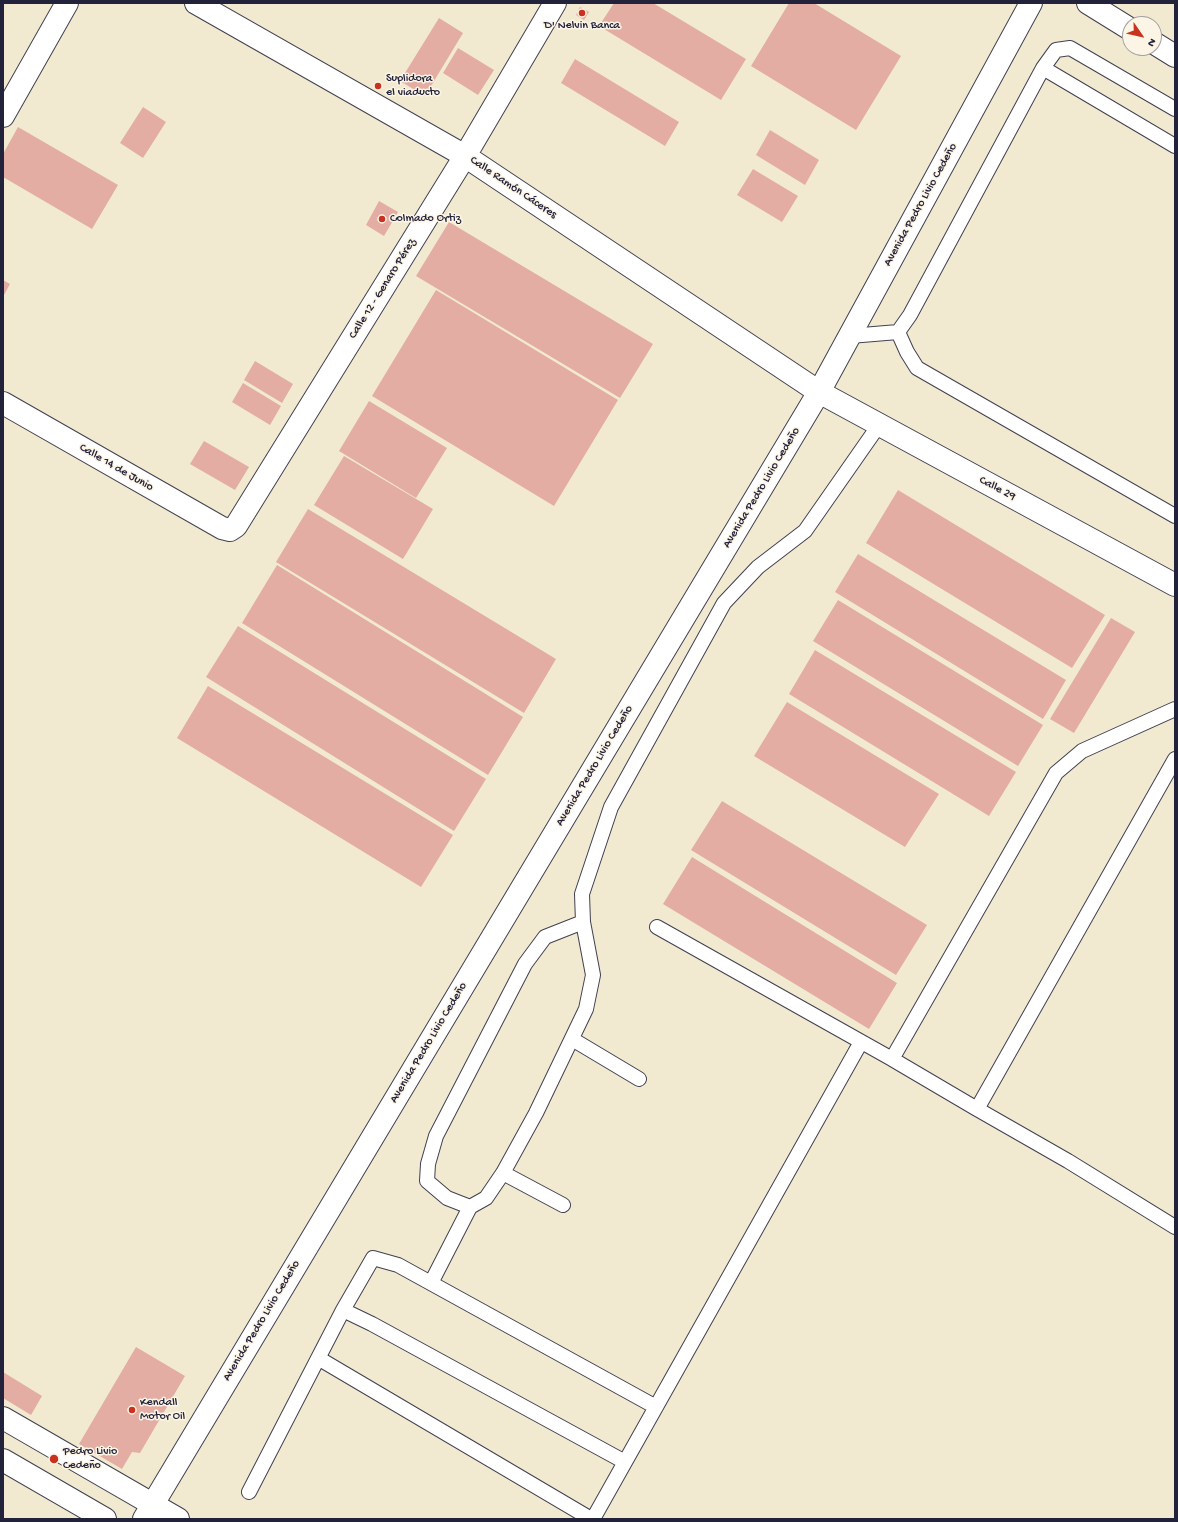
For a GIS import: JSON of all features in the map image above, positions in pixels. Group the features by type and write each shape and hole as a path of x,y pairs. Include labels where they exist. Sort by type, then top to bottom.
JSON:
{"street":[{"path":"3,116 67,3"},
{"name":"Calle Ramón Cáceres","path":"196,3 465,156 819,392"},
{"name":"Calle 12 - Genaro Pérez","path":"230,530 236,526 465,156 555,3"},
{"name":"Avenida Pedro Livio Cedeño","path":"148,1512 819,392 1031,3"},
{"path":"1088,3 1122,23"},
{"path":"1162,48 1175,56"},
{"name":"Calle 29","path":"819,392 1175,585"},
{"name":"Calle 14 de Junio","path":"3,403 222,528 230,530"},
{"path":"3,1418 148,1512 178,1519"},
{"path":"3,1460 105,1519"}],"lane":[{"path":"898,332 910,315 1043,68 1056,50 1070,48 1175,109"},
{"path":"1043,68 1175,146"},
{"path":"850,336 898,332"},
{"path":"898,332 907,352 917,368 1175,516"},
{"path":"431,1283 470,1208 486,1198 503,1173 536,1112 586,1009 593,975 583,922 582,894 611,808 724,603 758,567 805,531 879,425"},
{"path":"892,1059 1056,773 1082,751 1175,709"},
{"path":"977,1109 1175,759"},
{"path":"470,1208 447,1198 427,1181 428,1164 436,1136 525,964 545,938 583,922"},
{"path":"657,927 1068,1160 1175,1227"},
{"path":"572,1038 638,1079"},
{"path":"318,1358 592,1519 862,1042"},
{"path":"503,1173 562,1205"},
{"path":"249,1492 343,1310 373,1258 398,1265 656,1407"},
{"path":"343,1310 372,1324 625,1462"}],"building":[{"path":"614,3 653,3 746,59 721,100 599,26"},
{"path":"789,3 814,3 901,56 856,130 751,66"},
{"name":"D' Nelvin Banca","path":"580,7 589,12 584,20 576,15"},
{"path":"439,18 463,33 425,96 400,81"},
{"path":"458,48 494,70 478,95 443,73"},
{"path":"575,59 679,122 665,146 561,83"},
{"path":"143,107 166,122 143,158 120,143"},
{"path":"18,127 118,185 92,229 3,177 3,154"},
{"path":"770,130 819,160 805,185 756,155"},
{"path":"753,169 798,196 782,222 737,195"},
{"name":"Colmado Ortiz","path":"379,201 398,212 384,236 366,225"},
{"path":"449,222 653,344 620,398 416,276"},
{"path":"3,280 10,284 3,297"},
{"path":"436,290 618,400 554,506 372,396"},
{"path":"255,361 293,384 282,403 244,380"},
{"path":"243,383 281,406 270,425 232,402"},
{"path":"369,401 447,448 416,498 339,451"},
{"path":"204,441 249,467 235,490 190,464"},
{"path":"344,456 433,509 403,559 314,505"},
{"path":"898,490 1105,615 1072,668 866,543"},
{"path":"308,509 556,659 524,713 276,562"},
{"path":"858,554 1066,680 1043,719 835,592"},
{"path":"277,565 523,717 488,775 242,623"},
{"path":"838,600 1043,725 1018,766 813,641"},
{"path":"1111,618 1135,632 1074,733 1050,719"},
{"path":"238,626 486,779 454,831 206,677"},
{"path":"815,650 1016,772 989,816 789,694"},
{"path":"208,686 453,835 421,887 177,738"},
{"path":"787,702 939,794 905,847 754,756"},
{"path":"722,801 927,925 896,975 691,850"},
{"path":"692,857 897,983 869,1029 663,904"},
{"name":"Kendall Motor Oil","path":"136,1347 185,1376 140,1453 132,1452 122,1469 79,1444"},
{"path":"3,1372 42,1396 31,1415 3,1398"}],"place":[{"name":"D' Nelvin Banca","path":"582,13"},
{"name":"Suplidora el viaducto","path":"378,86"},
{"name":"Colmado Ortiz","path":"382,219"},
{"name":"Kendall Motor Oil","path":"132,1410"},
{"name":"Pedro Livio Cedeño","path":"54,1459"}]}
